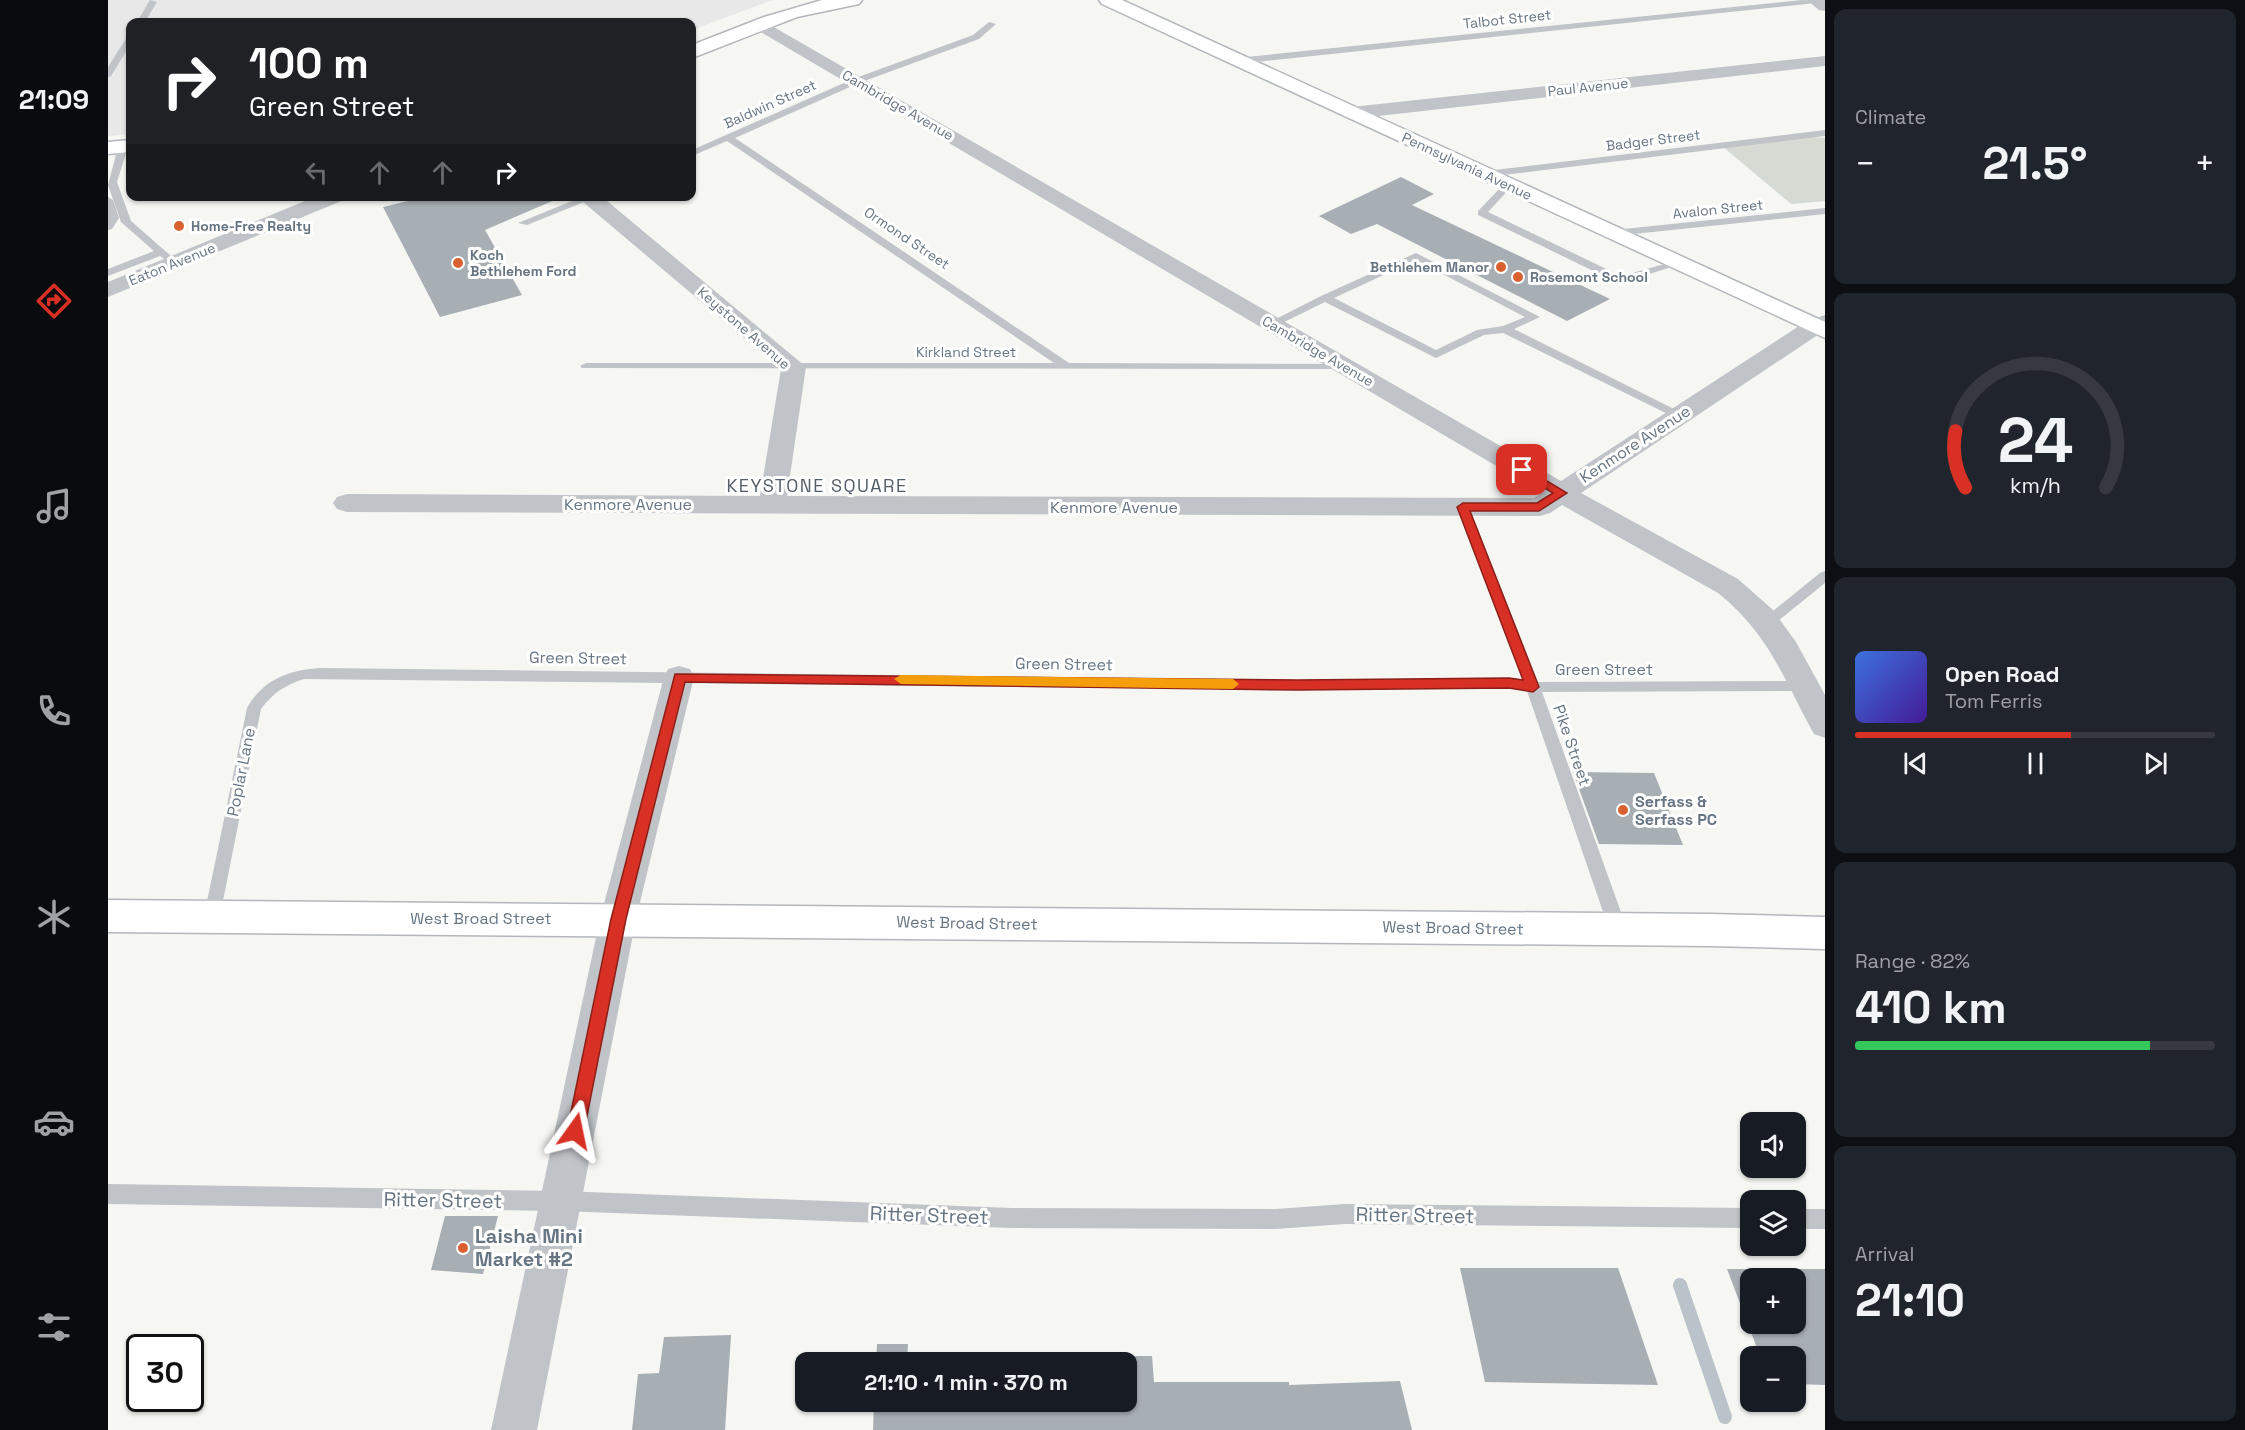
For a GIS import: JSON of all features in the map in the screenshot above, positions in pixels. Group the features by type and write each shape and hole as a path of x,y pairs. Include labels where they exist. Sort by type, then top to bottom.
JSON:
{"main road":[{"path":"696,34 786,0"},
{"path":"696,50 760,24 833,1 853,0"},
{"name":"Pennsylvania Avenue","path":"1108,0 1679,263 1822,326"},
{"path":"1162,2 1158,8 1164,27"},
{"name":"West Broad Street","path":"108,916 618,919 1825,933"}],"street":[{"path":"1816,0 1825,6"},
{"name":"Cambridge Avenue","path":"760,24 1561,493 1728,586 1749,601 1768,622 1824,721"},
{"name":"Paul Avenue","path":"1352,113 1825,62"},
{"name":"Eaton Avenue","path":"108,290 167,258 323,201"},
{"name":"Keystone Avenue","path":"597,201 794,368 772,505"},
{"name":"Kenmore Avenue","path":"347,503 1539,507 1822,326"},
{"path":"514,1430 618,919 680,677"}],"lane":[{"name":"Talbot Street","path":"1238,61 1816,0"},
{"path":"143,18 153,2"},
{"name":"Baldwin Street","path":"696,151 856,81 976,37 992,24"},
{"path":"108,74 126,45"},
{"name":"Badger Street","path":"1486,174 1824,133"},
{"name":"Ormond Street","path":"728,137 1067,367"},
{"path":"121,147 111,191 126,222 167,258"},
{"path":"1508,184 1482,213 1620,280 1679,263"},
{"path":"108,200 114,218 108,227"},
{"path":"524,223 582,201"},
{"name":"Avalon Street","path":"1614,233 1825,211"},
{"path":"1272,324 1325,298 1416,256 1534,317 1505,329 1481,332 1436,355 1325,298"},
{"path":"108,273 167,258"},
{"path":"1505,329 1680,415"},
{"name":"Kirkland Street","path":"586,366 1347,367"},
{"name":"Pike Street","path":"1463,507 1533,687 1618,929"},
{"path":"1768,622 1825,576"},
{"name":"Green Street","path":"323,673 1298,685 1509,683 1533,687 1805,686"},
{"name":"Poplar Lane","path":"212,916 254,708 265,693 282,681 303,674 323,673"},
{"name":"Ritter Street","path":"108,1194 561,1201 1012,1218 1276,1219 1345,1214 1740,1218"},
{"path":"1806,1219 1825,1219"}],"shaded area":[{"path":"108,0 773,0 696,29 696,18 126,18 126,134 108,136"},
{"path":"1811,137 1825,138 1825,201 1791,204 1723,147"}],"building":[{"name":"Bethlehem Manor","path":"1401,177 1434,194 1412,205 1610,299 1567,321 1377,224 1351,234 1319,216"},
{"name":"Koch Bethlehem Ford","path":"408,201 552,201 485,230 522,295 440,317 383,207"},
{"path":"1573,772 1654,773 1683,845 1599,844"},
{"path":"445,1216 498,1216 483,1274 431,1270"},
{"path":"1460,1268 1618,1268 1658,1385 1485,1382"},
{"path":"1727,1269 1740,1269 1740,1303"},
{"path":"1806,1269 1825,1269 1825,1385 1806,1384 1806,1346 1756,1346 1752,1334 1806,1334"},
{"path":"731,1335 725,1430 632,1430 638,1374 659,1373 664,1337"},
{"path":"877,1344 908,1344 908,1352 877,1352"},
{"path":"1137,1356 1152,1356 1154,1382 1289,1382 1289,1385 1400,1381 1412,1430 873,1430 874,1412 1137,1412"}],"waterway":[{"path":"1680,1285 1725,1417"}],"slow traffic":[{"path":"901,679 1233,684"}],"place":[{"name":"Home-Free Realty","path":"179,226"},
{"name":"Koch Bethlehem Ford","path":"458,263"},
{"name":"Bethlehem Manor","path":"1501,267"},
{"name":"Rosemont School","path":"1518,277"},
{"name":"Serfass & Serfass PC","path":"1623,810"},
{"name":"Laisha Mini Market #2","path":"463,1248"}],"district":[{"name":"KEYSTONE SQUARE","path":"817,485"}],"route":[{"path":"575,1131 618,919 680,677 1298,685 1509,683 1533,687 1463,507 1539,507 1561,493 1522,470"}]}
